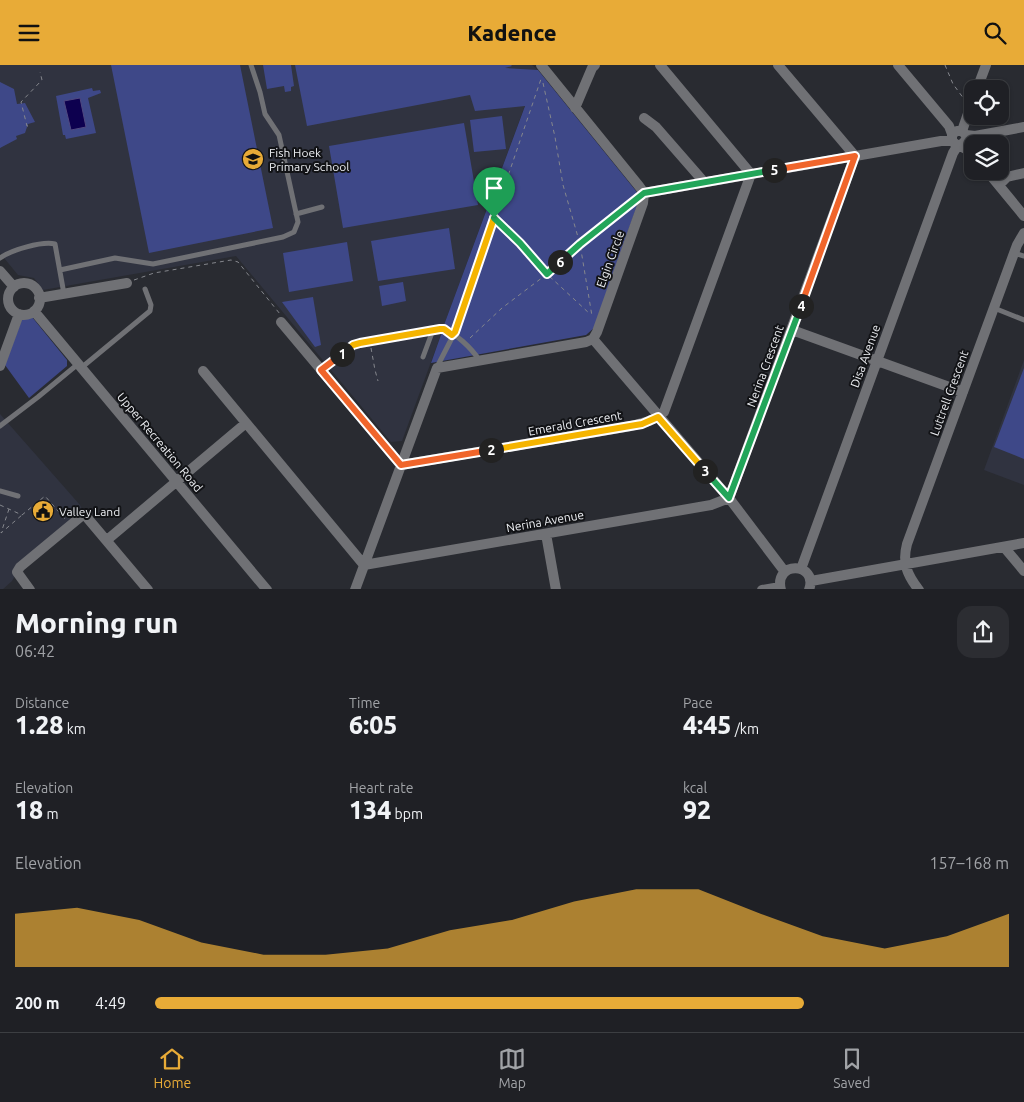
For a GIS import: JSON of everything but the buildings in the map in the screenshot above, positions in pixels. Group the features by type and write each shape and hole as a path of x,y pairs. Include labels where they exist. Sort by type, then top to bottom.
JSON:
{"street":[{"path":"541,65 644,193 941,141 960,140 1024,127"},
{"path":"575,108 595,65"},
{"path":"660,65 751,174"},
{"path":"778,65 855,156"},
{"path":"898,65 960,140"},
{"path":"981,80 986,65"},
{"path":"644,118 656,127 704,182"},
{"name":"Disa Avenue","path":"801,569 965,125"},
{"name":"Nerina Crescent","path":"729,498 855,156"},
{"path":"998,185 1007,177 1024,173"},
{"path":"658,417 664,412 751,174"},
{"path":"994,180 1024,216"},
{"name":"Elgin Circle","path":"593,339 643,203 644,193"},
{"name":"Luttrell Crescent","path":"906,564 907,544 994,309 1019,255 1024,233"},
{"path":"0,271 14,287"},
{"path":"39,298 127,283"},
{"path":"27,284 36,289 39,298 37,307 30,314 19,314 4,302 14,287 27,284"},
{"name":"Upper Recreation Road","path":"34,311 267,589"},
{"path":"0,366 19,314"},
{"path":"281,322 401,465"},
{"path":"792,330 963,393"},
{"path":"355,589 437,368 586,342 593,339 729,498 785,572"},
{"path":"202,371 364,565"},
{"name":"Emerald Crescent","path":"401,465 642,424 658,417"},
{"path":"107,540 246,423"},
{"name":"Nerina Avenue","path":"364,565 711,505 729,498"},
{"path":"30,589 16,572 84,514 148,589"},
{"path":"546,534 556,589"},
{"path":"762,589 781,588 780,578 785,572 793,568 801,569 807,574 810,585 906,564 1024,543"},
{"path":"1004,547 1024,571"},
{"path":"906,564 909,577 919,589"}],"lane":[{"path":"60,270 116,258 153,264 283,237 291,234 296,229 298,222 279,135 265,114 251,65"},
{"path":"296,214 322,207"},
{"path":"0,258 9,251 54,243 64,294"},
{"path":"0,426 150,311 151,305 144,289"},
{"path":"994,309 1024,321"},
{"path":"321,370 353,345 444,329 454,334 472,350 480,361"},
{"path":"423,357 433,330"},
{"path":"437,368 454,334"},
{"path":"0,491 18,496"}],"path":[{"path":"944,65 953,84 964,96"},
{"path":"28,126 21,101 42,80 40,72"},
{"path":"590,314 580,244 563,185 542,78 454,334 466,341 502,307 547,274 580,244 644,193"},
{"path":"494,218 520,243 547,274 590,314 599,327"},
{"path":"127,283 144,275 231,260 238,262 282,316 281,322"},
{"path":"370,341 374,370 378,381"},
{"path":"9,509 1,533 45,496 70,525"},
{"path":"0,505 22,515"}],"shaded area":[{"name":"Fish Hoek Primary School","path":"0,65 532,65 538,70 444,325 439,326 442,332 402,441 391,442 236,256 43,290 34,278 18,275 0,253"},
{"path":"111,65 240,65 273,228 149,253"},
{"path":"263,65 291,65 294,86 291,87 291,91 285,92 284,86 267,89"},
{"path":"295,65 511,65 505,68 538,70 636,191 639,200 594,328 586,335 431,363 442,332 438,326 444,325 525,106 475,111 470,95 307,126"},
{"path":"0,82 14,89 17,104 25,103 35,122 28,124 25,133 16,136 17,139 0,148"},
{"path":"92,88 93,91 100,90 101,93 88,98 96,133 66,139 65,135 63,135 56,96"},
{"path":"80,98 86,127 71,130 64,101"},
{"path":"502,116 506,149 474,152 470,120"},
{"path":"464,123 478,205 343,228 329,146"},
{"path":"449,228 455,269 378,281 371,241"},
{"path":"347,242 353,281 289,292 283,253"},
{"path":"403,282 406,301 382,306 379,286"},
{"path":"313,297 321,345 315,347 282,302"},
{"path":"26,316 32,317 67,360 67,366 29,398 5,365 22,319"},
{"path":"1024,360 1024,485 984,470"},
{"path":"1024,368 1024,459 994,447"},
{"path":"0,414 80,505 84,514 20,567 12,581 3,589 0,589"}],"place":[{"name":"Fish Hoek Primary School","path":"253,159"},
{"name":"Valley Land","path":"43,511"}],"route":[{"path":"855,156 729,498 658,417 642,424 401,465 321,370 353,345 360,343 440,329 444,329 452,335 455,332 494,218 520,243 547,274 580,244 644,193 855,156"}]}
